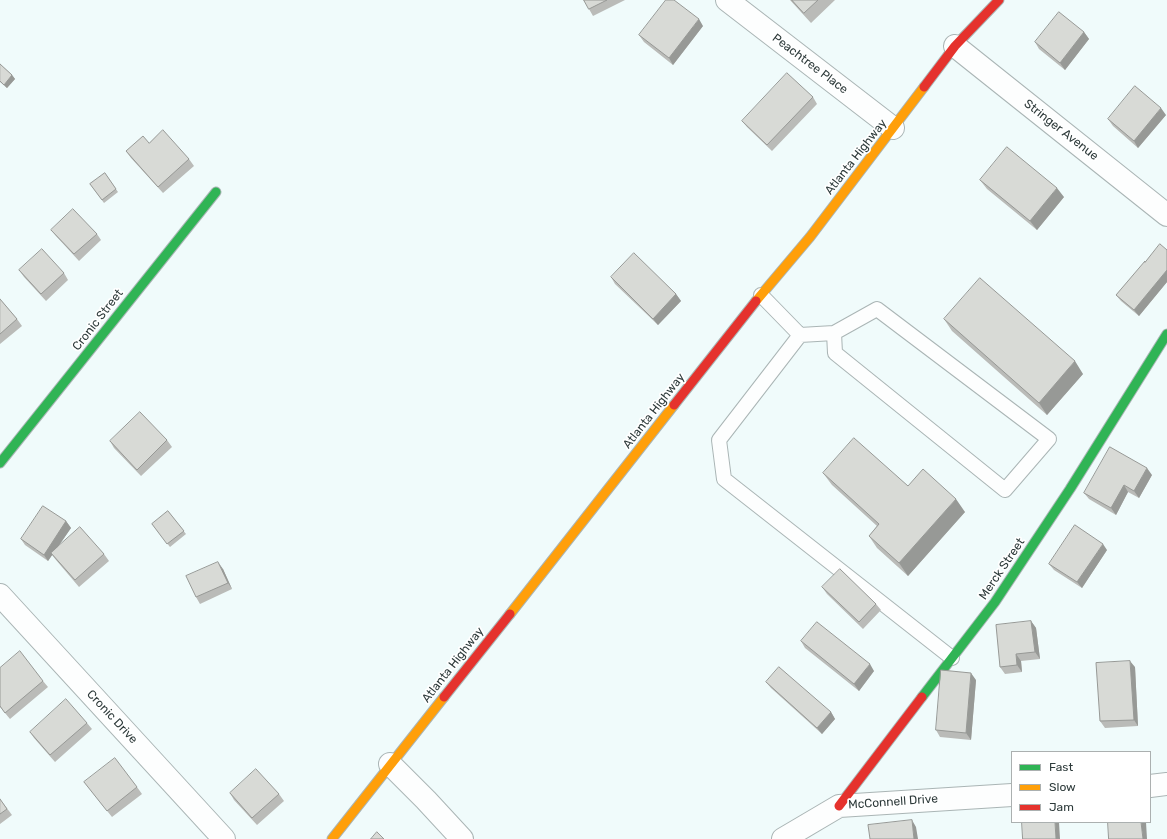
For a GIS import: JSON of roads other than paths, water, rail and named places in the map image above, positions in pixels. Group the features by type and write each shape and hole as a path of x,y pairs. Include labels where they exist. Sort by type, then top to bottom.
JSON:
{"main road":[{"name":"Atlanta Highway","path":"332,839 761,295 810,237 954,46 999,0"},
{"name":"Cronic Street","path":"0,463 216,192"},
{"name":"Merck Street","path":"839,806 995,602 1066,496 1167,334"}],"street":[{"name":"Peachtree Place","path":"727,0 893,128"},
{"name":"Stringer Avenue","path":"954,46 1167,215"},
{"name":"Cronic Drive","path":"0,595 224,839"},
{"path":"390,764 462,839"},
{"path":"1151,786 1167,784"},
{"name":"McConnell Drive","path":"783,839 839,806 1011,795"}],"lane":[{"path":"761,295 800,335"},
{"path":"834,333 835,353 1005,490 1048,439 877,309 834,333 800,335 719,440 724,480 952,658"}]}
